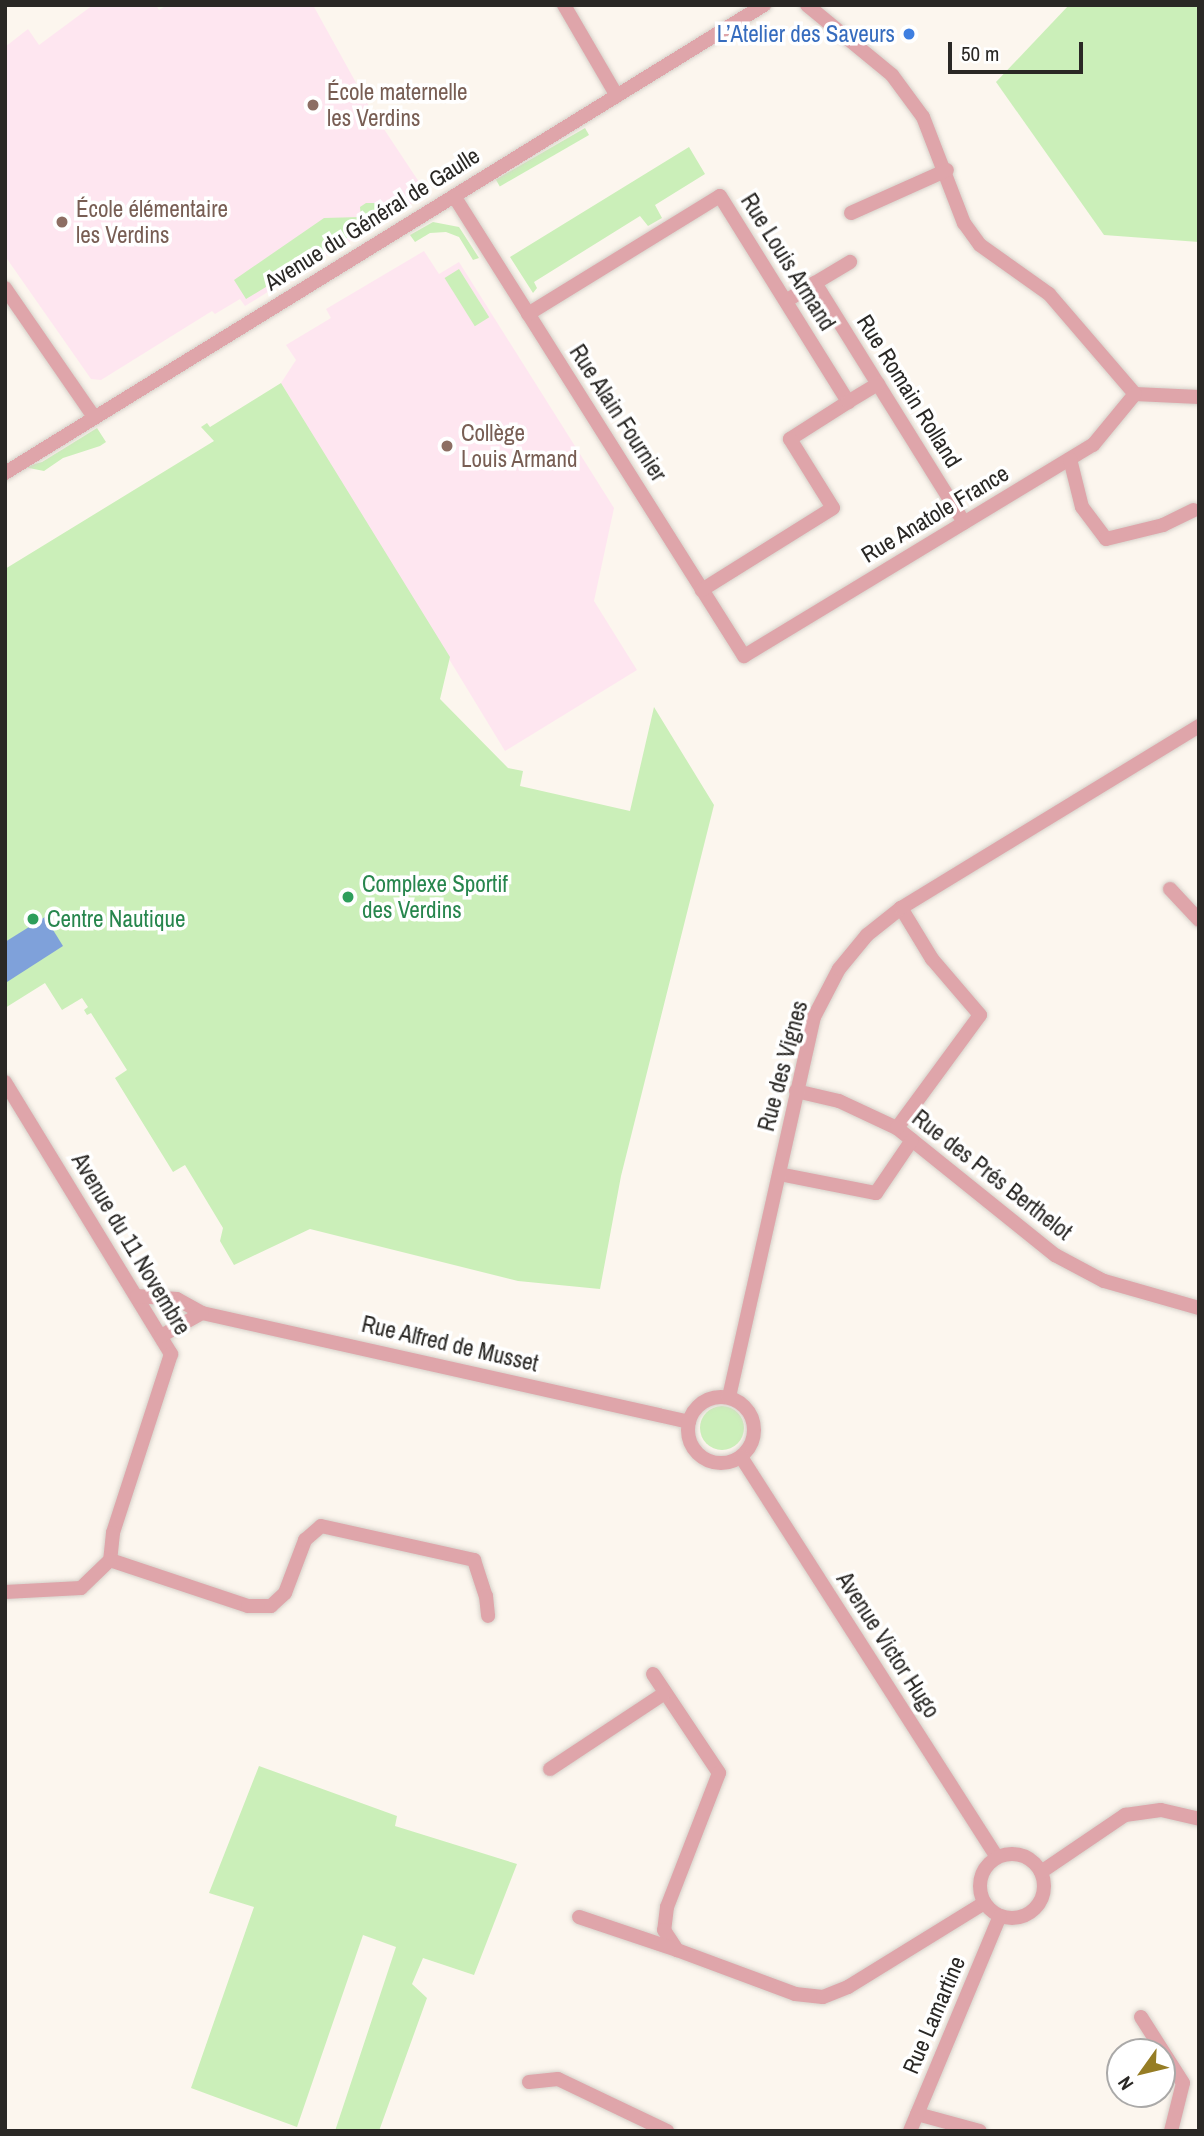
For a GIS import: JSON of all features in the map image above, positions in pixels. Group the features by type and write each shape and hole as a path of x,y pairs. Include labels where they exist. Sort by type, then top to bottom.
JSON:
{"street":[{"name":"Avenue du Général de Gaulle","path":"5,473 617,96 746,10 764,5"},
{"path":"807,5 891,75 923,117 947,170 964,223 980,245 1049,293 1135,394 1199,397"},
{"path":"566,6 617,96"},
{"path":"851,213 947,170"},
{"name":"Rue Alain Fournier","path":"454,195 744,656"},
{"name":"Rue Louis Armand","path":"528,314 720,196 848,401"},
{"path":"786,301 850,261"},
{"name":"Rue Romain Rolland","path":"815,283 964,522"},
{"path":"5,288 94,417"},
{"path":"702,590 833,508 790,439 878,384"},
{"name":"Rue Anatole France","path":"744,656 1093,445 1135,394"},
{"path":"1070,459 1082,507 1106,538 1163,525 1194,510"},
{"name":"Rue des Vignes","path":"729,1397 814,1017 839,969 867,935 901,908 1199,726"},
{"path":"1170,889 1199,920"},
{"path":"897,1128 980,1015 932,959 901,908"},
{"name":"Avenue du 11 Novembre","path":"5,1082 171,1354 113,1533 110,1560"},
{"name":"Rue des Prés Berthelot","path":"796,1091 852,1106 897,1128 1055,1255 1104,1281 1199,1308"},
{"path":"779,1174 876,1194 912,1140"},
{"name":"Rue Alfred de Musset","path":"137,1296 177,1299 202,1313 689,1422"},
{"path":"161,1336 202,1313"},
{"path":"729,1397 746,1407 754,1424 752,1442 741,1457 720,1463 700,1455 690,1440 689,1422 700,1404 729,1397"},
{"name":"Avenue Victor Hugo","path":"741,1457 997,1857"},
{"path":"5,1592 80,1588 110,1560 248,1606 271,1606 285,1594 305,1540 321,1526 474,1560 486,1596 488,1616"},
{"path":"653,1674 719,1773 667,1907 664,1930 677,1950"},
{"path":"550,1769 666,1693"},
{"path":"1041,1872 1125,1815 1161,1810 1199,1819"},
{"path":"997,1857 1027,1857 1041,1872 1044,1894 1039,1904 1022,1917 999,1916 984,1903 979,1882 997,1857"},
{"path":"579,1917 795,1994 823,1997 848,1987 984,1903"},
{"name":"Rue Lamartine","path":"910,2131 999,1916"},
{"path":"1141,2017 1183,2083 1171,2131"},
{"path":"529,2082 558,2080 667,2131"},
{"path":"917,2114 980,2131"}],"shaded area":[{"path":"93,5 156,5 159,10 167,5 313,5 370,108 427,194 245,306 240,299 215,314 212,311 101,380 91,379 5,256 5,47 28,29 39,45"},
{"name":"Collège Louis Armand","path":"424,251 439,274 459,262 614,508 594,601 637,670 505,751 281,383 296,360 286,345 331,318 326,309"}],"green space":[{"path":"1069,5 1199,5 1199,242 1104,235 996,82"},
{"path":"585,128 589,135 500,186 496,180"},
{"path":"689,147 705,174 655,205 662,218 648,226 640,216 534,282 537,288 533,293 510,257"},
{"path":"366,203 383,203 388,213 246,299 234,280 324,218 361,217 360,207"},
{"path":"433,222 459,227 479,258 473,260 459,237 446,232 430,233 415,242 410,235"},
{"path":"459,269 489,317 475,326 445,278"},
{"name":"Complexe Sportif des Verdins","path":"281,383 450,657 440,699 508,768 523,771 520,786 630,811 654,707 714,805 621,1176 600,1289 518,1281 310,1229 234,1265 220,1241 223,1228 185,1165 173,1172 115,1078 127,1070 91,1013 87,1015 84,1010 88,1007 82,998 62,1010 45,983 5,1008 5,569 214,441 201,427 207,423 210,427"},
{"path":"97,428 106,442 100,446 63,458 44,471 24,467 42,462"},
{"path":"722,1406 737,1413 744,1428 737,1443 722,1450 707,1443 700,1428 707,1413"},
{"path":"259,1766 397,1816 395,1826 517,1864 474,1975 423,1958 412,1984 427,1998 379,2131 335,2131 396,1947 363,1935 297,2127 191,2088 254,1907 209,1893"}],"water":[{"path":"45,917 63,946 7,982 5,942"}],"place":[{"name":"L’Atelier des Saveurs","path":"909,34"},
{"name":"École maternelle les Verdins","path":"313,105"},
{"name":"École élémentaire les Verdins","path":"62,222"},
{"name":"Collège Louis Armand","path":"447,446"},
{"name":"Complexe Sportif des Verdins","path":"348,897"},
{"name":"Centre Nautique","path":"33,919"}]}
